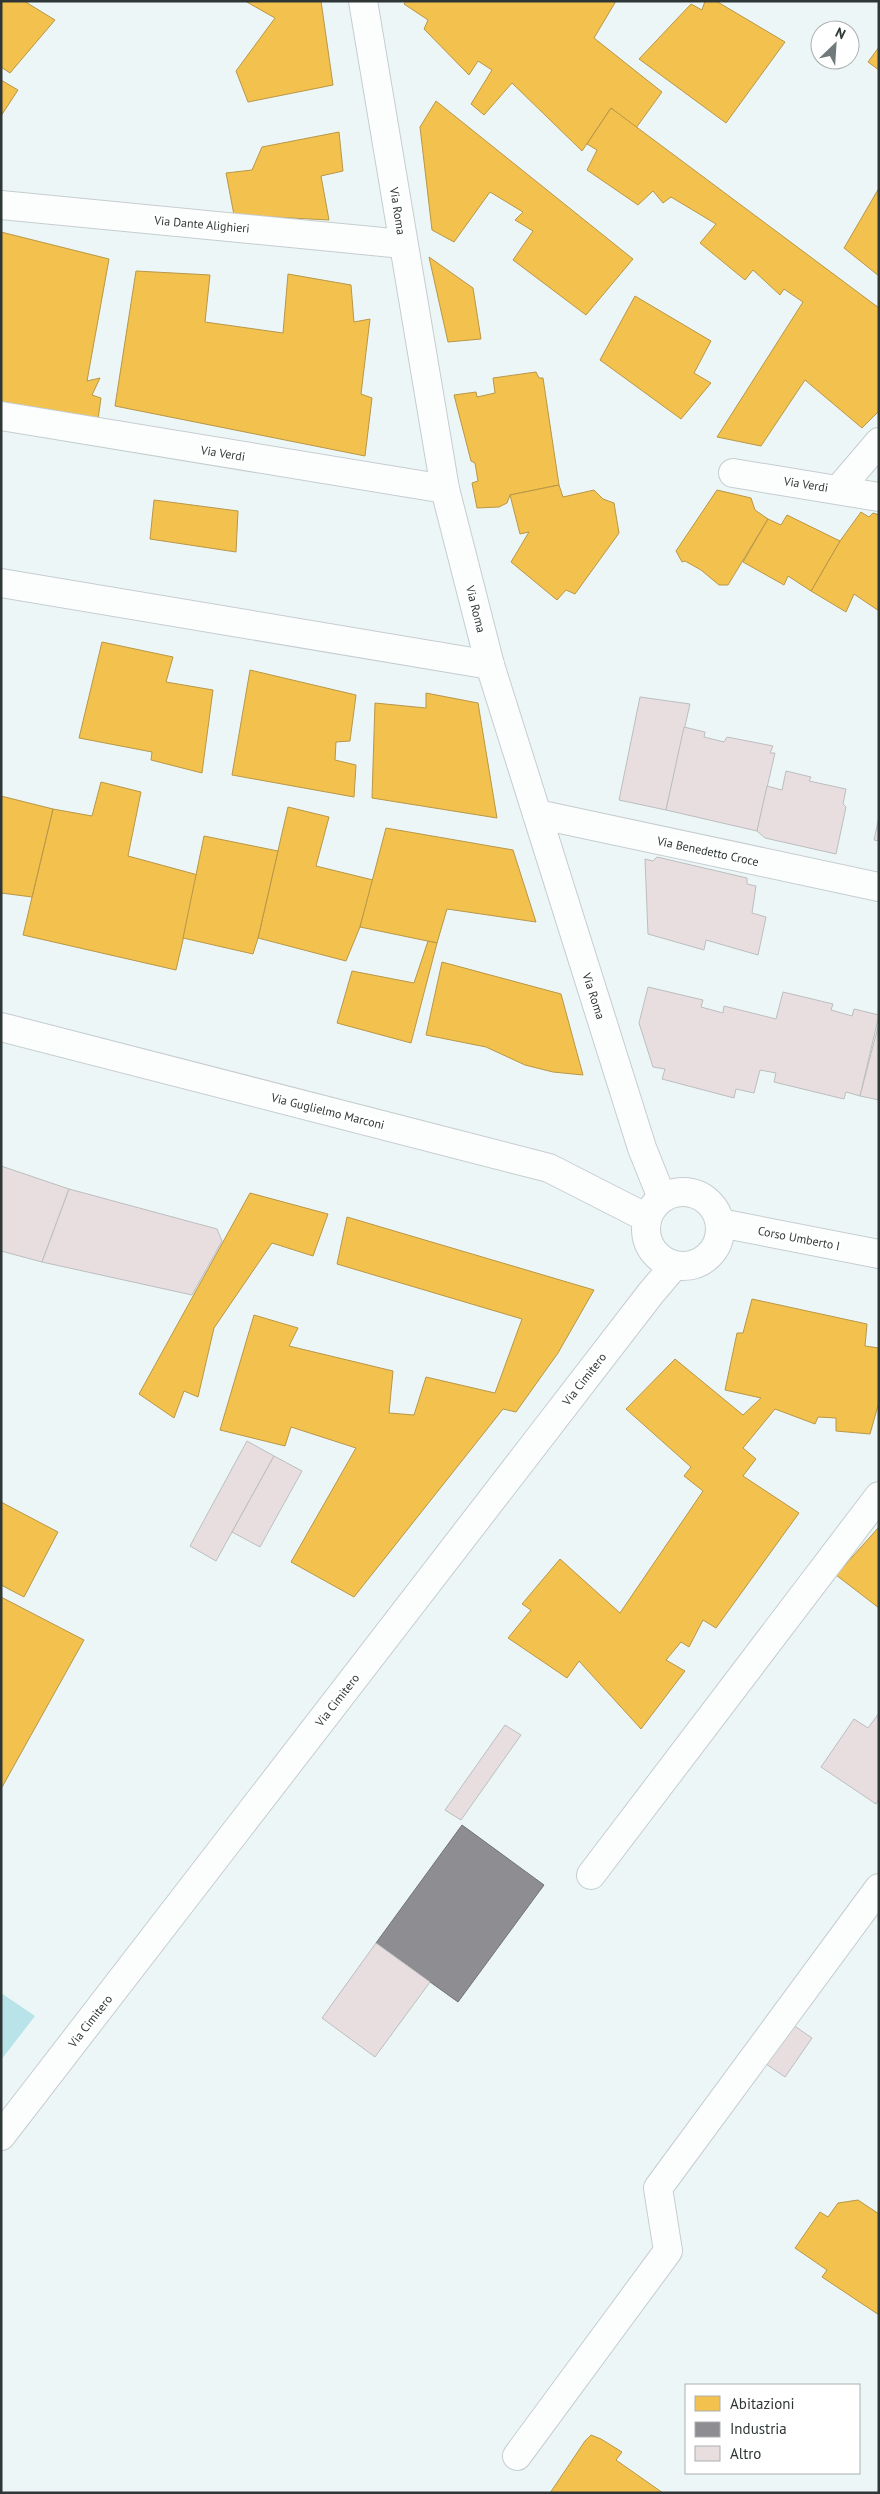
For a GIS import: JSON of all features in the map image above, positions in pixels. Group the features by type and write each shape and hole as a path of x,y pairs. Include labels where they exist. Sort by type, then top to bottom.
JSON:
{"street":[{"name":"Via Roma","path":"363,1 446,489 490,665 639,1138 654,1208"},
{"name":"Via Dante Alighieri","path":"1,205 403,244"},
{"name":"Via Verdi","path":"1,416 446,489"},
{"path":"839,489 879,442"},
{"name":"Via Verdi","path":"733,473 879,496"},
{"path":"1,583 490,665"},
{"name":"Via Benedetto Croce","path":"537,814 879,887"},
{"name":"Via Guglielmo Marconi","path":"1,1027 549,1168 654,1208"},
{"path":"685,1192 698,1195 708,1202 716,1211 720,1223 720,1235 716,1247 698,1263 674,1266 653,1252 647,1242 654,1208 685,1192"},
{"name":"Corso Umberto I","path":"720,1223 879,1254"},
{"name":"Via Cimitero","path":"1,2136 651,1293 674,1266"},
{"path":"591,1875 879,1496"},
{"path":"517,2456 668,2251 658,2188 879,1888"}],"shaded area":[{"path":"1,1993 35,2016 1,2060"}],"building: Abitazioni":[{"path":"1,1 24,1 55,20 10,73 1,67"},
{"path":"245,1 321,1 333,85 248,102 236,71 275,18"},
{"path":"406,1 616,1 594,38 662,92 636,128 611,108 582,151 512,83 484,115 471,104 492,70 478,61 469,75 424,29 428,20 404,4"},
{"path":"705,1 716,1 785,42 726,123 639,59 691,4 702,10"},
{"path":"879,47 879,70 868,62"},
{"path":"1,80 18,90 1,116"},
{"path":"436,101 633,259 586,315 513,260 533,231 515,220 523,212 490,192 454,242 432,230 420,127"},
{"path":"611,108 879,308 879,411 862,428 805,380 761,446 717,437 803,302 784,289 780,295 753,270 745,280 700,243 716,224 671,197 663,203 653,191 638,205 587,170 597,150 587,144"},
{"path":"339,132 343,171 321,176 329,220 234,215 226,173 252,170 262,147"},
{"path":"879,188 879,276 844,248"},
{"path":"1,232 109,259 87,381 100,378 92,395 101,398 97,426 1,408"},
{"path":"429,257 473,288 481,339 448,342"},
{"path":"136,271 210,275 205,322 283,333 288,274 351,285 354,322 370,319 361,394 372,398 365,456 115,406"},
{"path":"635,296 711,341 694,373 711,383 681,419 600,360"},
{"path":"536,372 539,378 543,378 559,485 510,495 507,503 499,507 477,508 472,483 478,481 475,463 471,461 454,395 476,392 477,397 495,393 493,378"},
{"path":"559,485 563,497 594,490 603,499 614,503 619,533 575,594 566,590 557,600 511,562 529,532 520,534 510,495"},
{"path":"717,490 751,498 755,510 768,519 728,585 719,585 701,570 685,561 682,562 676,551"},
{"path":"154,500 238,511 236,552 150,539"},
{"path":"861,512 869,517 873,513 879,515 879,611 854,594 846,612 811,591 840,541"},
{"path":"787,515 840,541 811,591 788,576 784,585 743,562 768,519 781,525"},
{"path":"102,642 173,657 166,682 213,690 202,773 151,760 152,752 79,738"},
{"path":"250,670 356,695 350,741 336,742 335,760 356,765 354,797 232,775"},
{"path":"426,693 478,703 497,818 372,798 375,703 426,708"},
{"path":"101,782 141,792 128,856 198,875 176,970 23,935 53,809 92,816"},
{"path":"1,796 53,809 32,897 1,893"},
{"path":"288,807 329,817 316,866 373,880 360,927 346,961 258,938"},
{"path":"386,828 513,850 536,922 447,909 437,943 360,927"},
{"path":"204,836 278,851 253,954 183,938"},
{"path":"428,941 437,943 411,1043 337,1023 352,971 414,983"},
{"path":"442,962 561,994 583,1075 553,1072 525,1065 486,1047 426,1035"},
{"path":"250,1193 328,1214 313,1256 272,1243 214,1328 198,1397 184,1391 174,1418 139,1394"},
{"path":"347,1217 594,1290 558,1353 516,1412 503,1409 354,1597 291,1562 356,1448 291,1427 285,1446 220,1430 254,1315 298,1328 289,1346 393,1371 389,1413 414,1415 426,1377 495,1393 522,1319 337,1264"},
{"path":"752,1299 867,1324 865,1346 879,1348 879,1402 870,1434 836,1431 836,1418 818,1417 815,1424 775,1409 743,1448 756,1459 743,1476 799,1513 716,1628 703,1620 689,1647 681,1642 666,1660 685,1671 641,1729 579,1661 567,1678 508,1638 531,1610 522,1604 560,1559 620,1613 703,1491 684,1476 691,1467 626,1409 675,1359 743,1415 761,1398 725,1390 737,1333 743,1333"},
{"path":"1,1502 58,1532 24,1597 1,1585"},
{"path":"879,1527 879,1608 836,1575"},
{"path":"1,1597 84,1640 1,1789"},
{"path":"858,2200 879,2214 879,2315 822,2277 827,2270 795,2248 820,2212 828,2217 838,2203"},
{"path":"591,2435 622,2452 616,2460 663,2493 550,2493"}],"building: Industria":[{"path":"462,1825 544,1885 458,2002 376,1943"}],"building: Altro":[{"path":"640,697 690,704 666,810 619,800"},
{"path":"684,727 705,732 704,737 724,742 727,737 773,746 770,753 775,753 757,831 666,810"},
{"path":"786,771 811,777 809,781 846,789 843,804 846,807 836,854 765,838 757,831 767,786 782,790"},
{"path":"879,817 879,841 874,840"},
{"path":"657,857 747,878 747,884 756,886 752,913 766,917 758,955 706,940 704,950 648,934 645,859 653,861"},
{"path":"648,987 703,1000 701,1007 723,1013 724,1006 776,1019 783,992 833,1004 831,1010 852,1016 854,1009 879,1015 860,1096 846,1092 844,1099 774,1082 776,1073 760,1070 754,1093 736,1089 734,1098 662,1079 665,1069 653,1067 639,1023"},
{"path":"879,1023 879,1100 860,1096"},
{"path":"1,1166 69,1189 42,1262 1,1251"},
{"path":"69,1189 217,1229 222,1241 192,1295 42,1262"},
{"path":"247,1441 274,1456 216,1561 190,1546"},
{"path":"274,1456 302,1471 260,1547 232,1532"},
{"path":"879,1713 879,1799 876,1804 821,1767 854,1719 868,1728"},
{"path":"505,1725 521,1735 461,1820 445,1810"},
{"path":"376,1943 430,1982 375,2057 322,2018"},
{"path":"793,2025 812,2038 785,2077 766,2064"}]}
